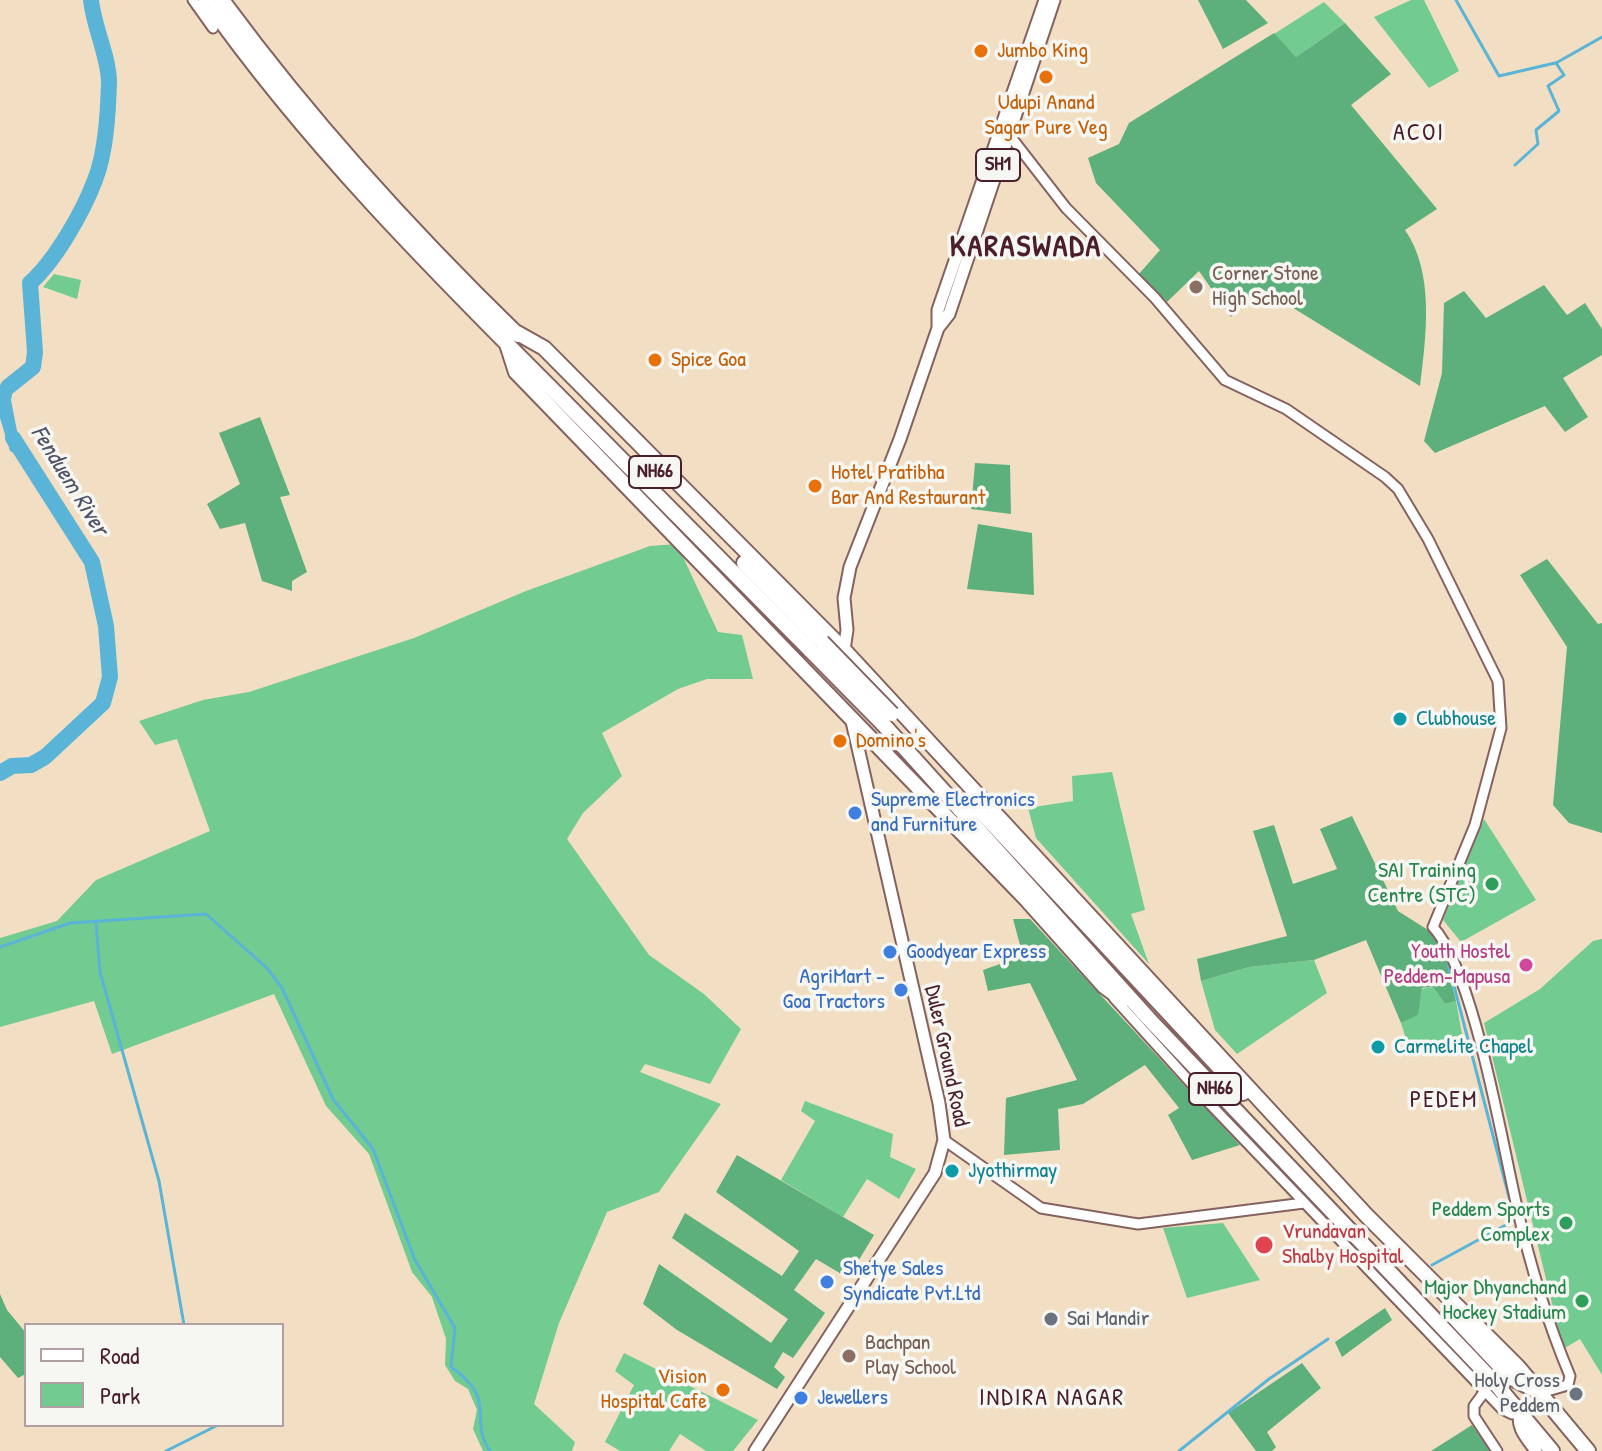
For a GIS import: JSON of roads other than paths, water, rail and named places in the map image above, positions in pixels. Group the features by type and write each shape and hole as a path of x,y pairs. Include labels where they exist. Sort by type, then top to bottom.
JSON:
{"highway":[{"name":"NH66","path":"206,0 217,24 370,202 510,337 887,718 1510,1377 1540,1393 1588,1451"},
{"name":"NH66","path":"222,0 260,52 382,195 510,337"},
{"path":"1149,1019 1104,986 1027,900 516,372 510,337 544,348 844,650 1366,1215 1540,1393 1520,1412"},
{"path":"813,678 844,650"},
{"path":"851,717 880,689"},
{"name":"NH66","path":"887,718 1149,1019 1520,1412 1552,1451"}],"main road":[{"name":"SH1","path":"844,650 847,630 844,598 850,567 900,439 938,328 949,314 1045,0"},
{"name":"SH1","path":"1005,131 1054,0"},
{"name":"Duler Ground Road","path":"755,1451 935,1173 944,1140 939,1103 851,717"},
{"path":"1520,1412 1518,1421 1521,1431 1536,1451"}],"street":[{"path":"193,0 217,24"},
{"path":"1005,131 1066,208 1116,263 1155,298 1225,380 1286,409 1398,489 1445,571 1470,630 1498,681 1501,728 1475,825 1433,927 1447,942 1476,1031 1547,1322 1570,1376 1568,1385 1540,1393"},
{"path":"1104,986 1304,1203 1502,1409 1512,1414 1520,1412"},
{"path":"944,1140 1041,1208 1138,1224 1304,1203"},
{"path":"1485,1391 1474,1406 1474,1416 1497,1451"}],"water":[{"path":"34,371 13,390 11,400 22,457 10,451 0,418 0,389 1,384"}],"waterway":[{"name":"Fenduem River","path":"8,387 33,367 35,352 30,283 49,262 76,221 102,157 109,83 91,0"},
{"path":"1456,0 1499,76 1555,63"},
{"path":"1515,165 1538,144 1536,130 1559,111 1548,86 1564,75 1556,63 1602,37"},
{"name":"Fenduem River","path":"0,773 12,766 31,765 45,757 103,703 110,677 106,626 92,562 13,438"},
{"path":"0,947 70,923 206,914 267,968 282,988 333,1099 373,1149 415,1260 455,1328 451,1367 466,1379 479,1400 481,1429 490,1451"},
{"path":"96,923 100,972 159,1181 184,1323"},
{"path":"1432,1265 1515,1220 1447,959"},
{"path":"1179,1451 1269,1379 1328,1339"},
{"path":"166,1451 214,1427"}],"place":[{"name":"Jumbo King","path":"981,51"},
{"name":"Udupi Anand Sagar Pure Veg","path":"1046,77"},
{"name":"Corner Stone High School","path":"1196,287"},
{"name":"Spice Goa","path":"655,360"},
{"name":"Hotel Pratibha Bar And Restaurant","path":"815,486"},
{"name":"Clubhouse","path":"1400,719"},
{"name":"Domino's","path":"840,741"},
{"name":"Supreme Electronics and Furniture","path":"855,813"},
{"name":"SAI Training Centre (STC)","path":"1492,884"},
{"name":"Goodyear Express","path":"890,952"},
{"name":"Youth Hostel Peddem-Mapusa","path":"1526,965"},
{"name":"AgriMart - Goa Tractors","path":"901,990"},
{"name":"Carmelite Chapel","path":"1378,1047"},
{"name":"Jyothirmay","path":"952,1171"},
{"name":"Peddem Sports Complex","path":"1566,1223"},
{"name":"Vrundavan Shalby Hospital","path":"1264,1245"},
{"name":"Shetye Sales Syndicate Pvt.Ltd","path":"827,1282"},
{"name":"Major Dhyanchand Hockey Stadium","path":"1582,1301"},
{"name":"Sai Mandir","path":"1051,1319"},
{"name":"Bachpan Play School","path":"849,1356"},
{"name":"Vision Hospital Cafe","path":"723,1390"},
{"name":"Holy Cross Peddem","path":"1576,1394"},
{"name":"Jewellers","path":"801,1398"}],"district":[{"name":"ACOI","path":"1419,134"},
{"name":"KARASWADA","path":"1026,248"},
{"name":"PEDEM","path":"1444,1101"},
{"name":"INDIRA NAGAR","path":"1052,1399"}]}
